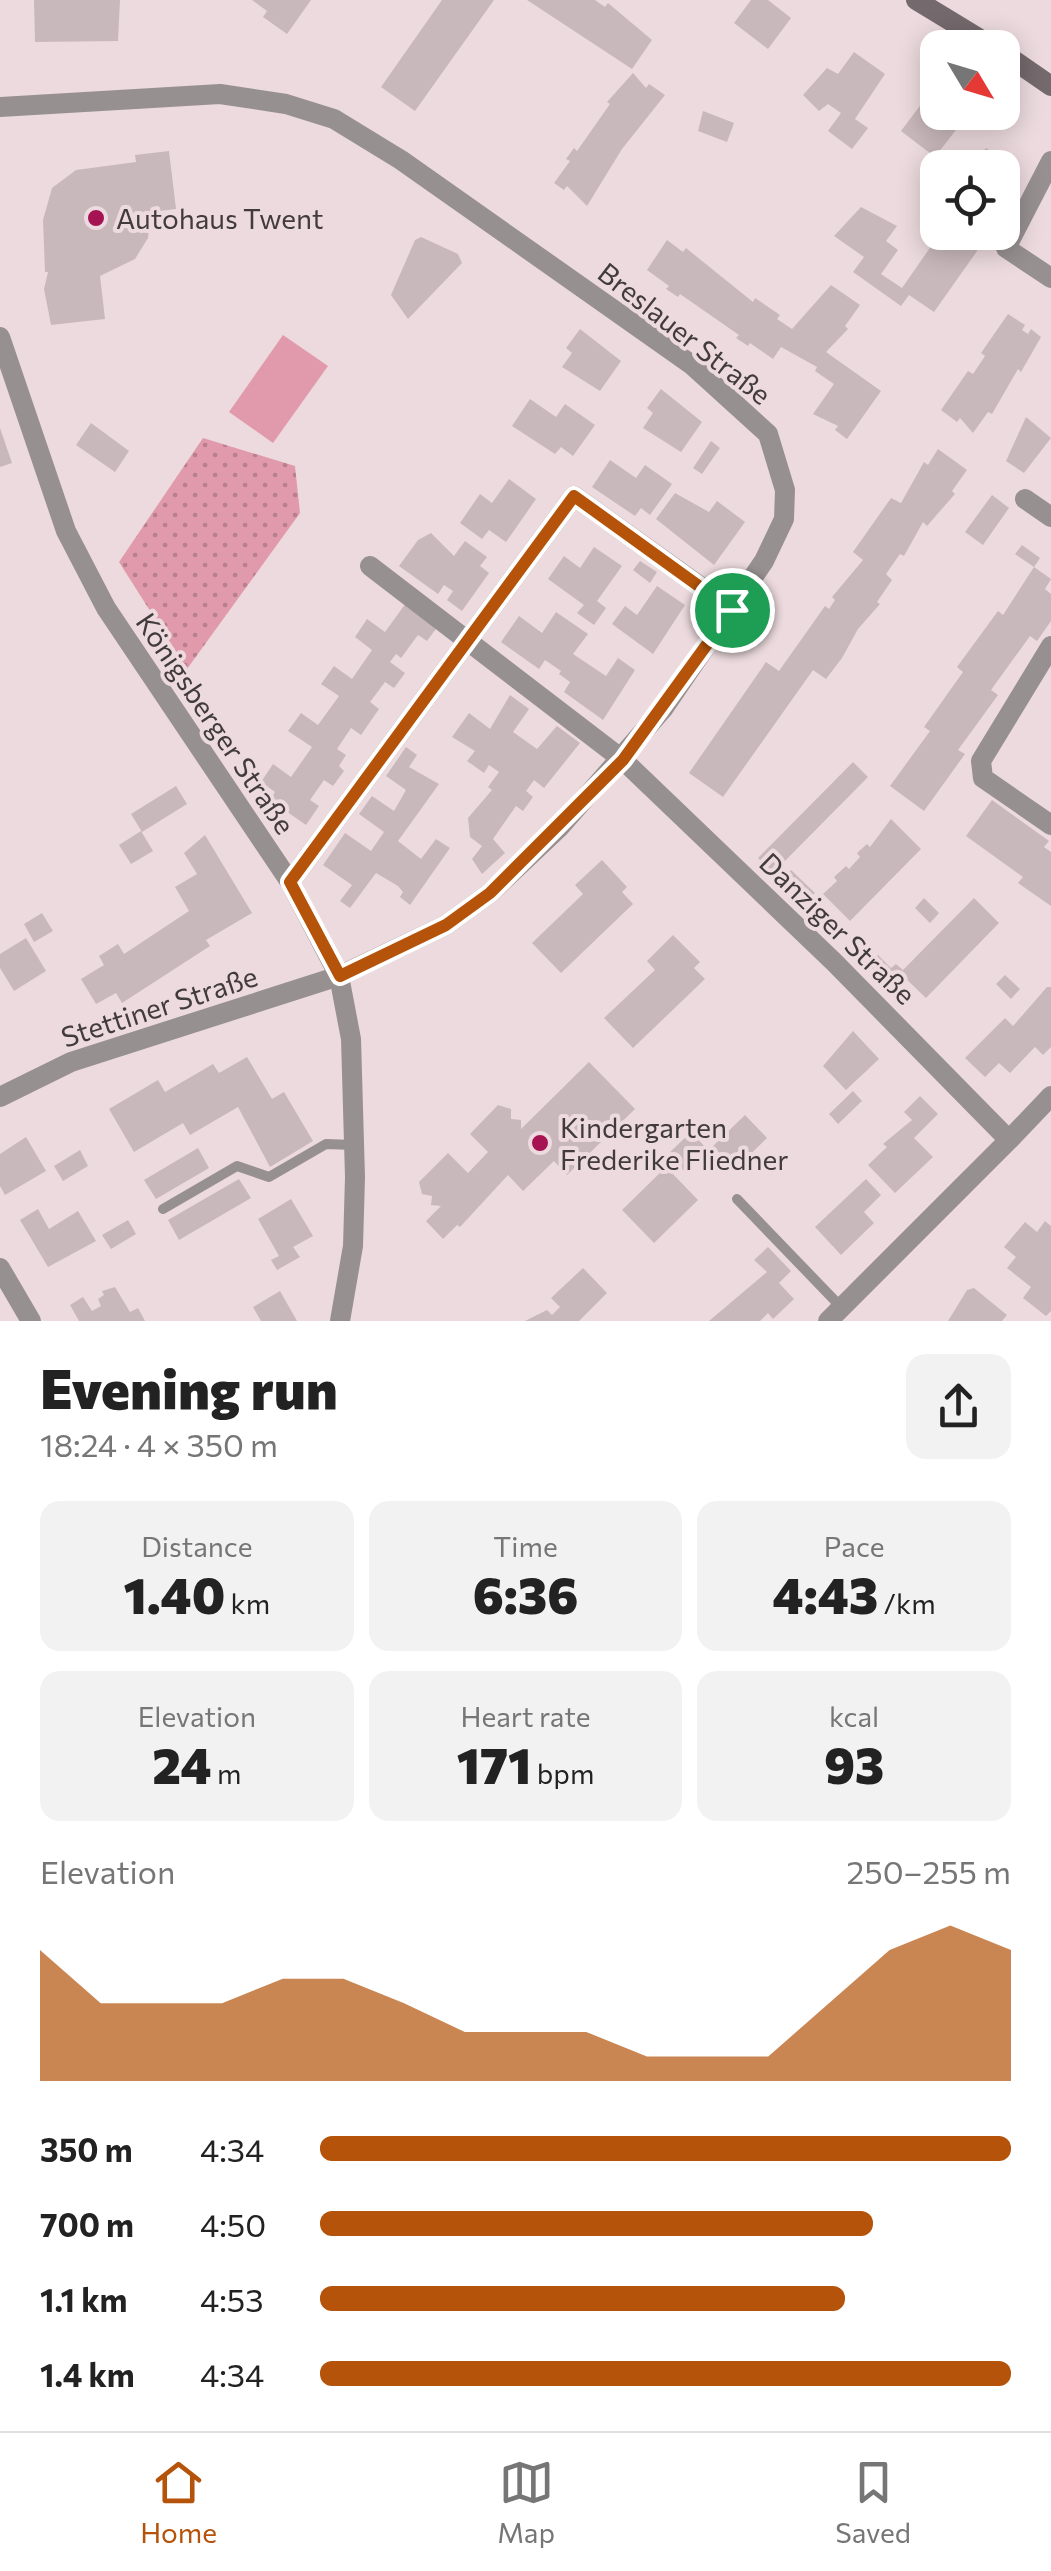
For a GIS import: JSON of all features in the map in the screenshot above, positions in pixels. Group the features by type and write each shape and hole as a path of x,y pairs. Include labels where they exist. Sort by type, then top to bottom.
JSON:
{"main road":[{"path":"916,0 965,30"},
{"path":"1020,64 1051,86"}],"street":[{"name":"Breslauer Straße","path":"0,107 220,94 286,104 334,120 401,160 692,365 768,434 786,490 784,519 764,562 732,610 623,760 490,893 446,925 340,976"},
{"path":"1051,161 1006,248 1051,278"},
{"name":"Königsberger Straße","path":"0,337 66,531 106,608 290,882 340,976 350,1039 354,1146 354,1246 340,1321"},
{"path":"290,882 574,496 732,610"},
{"path":"1025,499 1051,517"},
{"name":"Danziger Straße","path":"370,566 623,760 834,962 1008,1140"},
{"path":"1051,646 981,760 983,778 1051,825"},
{"name":"Stettiner Straße","path":"0,1097 71,1062 340,976"},
{"path":"834,1314 1051,1096"},
{"path":"0,1268 31,1321"}],"lane":[{"path":"163,1209 237,1166 270,1177 326,1144 354,1146"},
{"path":"737,1199 834,1314"}],"shaded area":[{"path":"283,335 328,366 273,443 229,412"},
{"path":"203,438 295,466 300,513 187,669 119,562"}],"building":[{"path":"34,0 120,0 118,41 35,42"},
{"path":"252,0 311,0 287,34 263,17 267,11"},
{"path":"442,0 494,0 415,111 381,87"},
{"path":"527,0 595,0 605,7 608,3 652,40 632,69"},
{"path":"751,0 768,0 791,18 768,49 734,23"},
{"path":"854,52 885,74 855,119 868,128 852,149 828,131 841,113 828,104 819,111 803,95 827,68 838,74"},
{"path":"633,73 646,88 649,84 665,95 622,149 587,206 567,186 564,190 554,183 570,161 566,159 574,148 577,151 610,104 607,102"},
{"path":"920,106 920,130 956,130 940,150 926,150 901,131"},
{"path":"703,111 734,123 727,142 698,131"},
{"path":"169,151 176,209 151,212 148,238 135,259 100,276 105,319 51,325 44,289 48,272 43,220 52,188 76,170 136,162 135,155"},
{"path":"861,207 897,226 886,241 898,250 881,274 902,288 928,250 978,250 934,312 909,295 901,306 853,272 864,257 834,236"},
{"path":"421,237 458,254 462,263 408,319 391,295 415,240"},
{"path":"667,240 683,252 686,248 753,302 755,298 780,315 777,319 792,329 831,285 860,305 845,326 848,329 826,352 881,391 847,439 835,430 838,426 813,414 834,384 815,371 817,367 781,347 773,359 750,343 748,346 736,338 739,335 680,294 678,297 666,289 669,286 647,270"},
{"path":"1008,314 1025,325 1022,330 1028,334 1031,329 1041,337 992,414 988,412 973,433 960,418 957,422 941,410 968,371 973,374 985,356 981,353"},
{"path":"580,329 621,361 600,391 562,367 572,353 566,348"},
{"path":"661,389 702,422 681,452 643,428 653,413 647,408"},
{"path":"530,399 556,417 565,404 595,425 573,456 561,447 555,454 512,426"},
{"path":"1026,417 1051,438 1024,473 1006,461"},
{"path":"91,423 129,451 115,472 76,445"},
{"path":"0,428 12,463 0,467"},
{"path":"711,441 720,448 702,474 693,468"},
{"path":"938,449 967,470 952,491 955,494 927,526 923,522 904,556 900,554 886,574 892,580 877,602 880,604 858,629 826,679 813,670 723,797 689,773 766,662 779,671 825,606 829,609 835,600 832,597 863,560 853,552 891,498 901,503 924,462 928,465"},
{"path":"610,460 636,478 645,465 672,484 650,515 641,508 635,516 592,487"},
{"path":"509,479 536,499 506,542 489,530 482,539 460,523 480,494 492,503"},
{"path":"675,493 709,512 717,501 745,522 714,565 656,519"},
{"path":"992,495 1009,508 983,545 965,532"},
{"path":"431,533 454,556 465,541 487,557 480,566 489,573 462,611 447,600 453,591 444,585 438,594 399,566 418,540"},
{"path":"1022,545 1040,558 1034,567 1015,554"},
{"path":"594,547 622,566 597,601 606,608 594,625 577,613 584,605 548,579 564,556 580,568"},
{"path":"640,561 657,572 650,583 633,570"},
{"path":"1034,567 1051,579 1045,589 1051,594 1051,621 1037,641 1030,636 991,690 998,695 958,750 965,754 924,811 890,786 930,731 924,727 963,672 957,667 998,611 1003,615"},
{"path":"657,586 685,605 653,654 612,624 625,606 637,615"},
{"path":"406,603 438,626 427,641 418,635 401,658 396,654 390,662 405,673 394,688 385,682 370,702 379,709 361,735 351,728 337,749 346,755 339,766 344,771 333,786 324,780 310,800 319,806 306,825 270,800 275,792 261,782 273,764 291,777 312,747 288,731 301,713 318,725 339,696 321,684 334,666 352,679 372,650 355,637 367,619 385,632"},
{"path":"556,612 588,634 573,654 606,676 618,658 635,670 603,720 564,692 570,682 559,674 561,671 545,660 539,669 501,642 519,616 542,633"},
{"path":"510,695 529,709 513,732 537,749 557,726 580,743 544,788 534,780 526,791 533,797 523,811 516,806 493,839 505,853 482,874 472,859 482,846 470,837 468,818 492,790 488,787 499,772 489,765 484,773 467,761 475,751 452,737 469,713 490,729"},
{"path":"406,747 417,755 409,767 439,784 398,841 421,859 436,839 450,848 410,905 400,897 403,892 398,886 376,873 350,908 340,901 352,885 323,865 345,833 371,851 384,832 359,814 372,796 394,811 406,790 386,776"},
{"path":"853,762 868,777 773,873 758,858"},
{"path":"176,786 187,804 142,832 131,814"},
{"path":"992,800 1049,841 1044,847 1051,852 1051,906 1018,883 1023,877 966,836"},
{"path":"891,819 921,849 850,921 823,894 837,881 834,877 846,866 849,869 860,857 857,853 867,844 870,847"},
{"path":"141,831 153,851 131,864 119,845"},
{"path":"205,835 252,913 206,940 210,946 122,1003 116,993 96,1004 81,979 104,965 99,956 118,944 124,954 189,911 175,887 197,874 184,853"},
{"path":"602,860 627,887 622,892 633,904 561,973 532,943 583,894 575,885"},
{"path":"791,870 815,893 805,903 781,880"},
{"path":"924,898 939,913 930,923 915,908"},
{"path":"974,898 999,923 926,998 901,974 890,986 868,965 878,955 891,968 896,964 903,970"},
{"path":"42,913 53,931 34,942 24,924"},
{"path":"673,935 700,962 694,968 705,979 633,1048 604,1018 655,970 647,961"},
{"path":"26,938 46,971 14,991 0,968 0,954"},
{"path":"1005,975 1020,989 1011,999 996,984"},
{"path":"1051,987 1051,1047 1043,1055 1035,1047 1010,1073 999,1063 985,1077 965,1058 1005,1018 1013,1026"},
{"path":"853,1031 879,1059 846,1090 823,1066"},
{"path":"247,1057 272,1099 284,1092 313,1141 270,1167 238,1107 190,1135 183,1123 134,1152 109,1109 158,1080 165,1092 213,1064 219,1073"},
{"name":"Kindergarten Frederike Fliedner","path":"589,1062 635,1109 567,1175 554,1161 523,1191 508,1175 460,1227 457,1225 443,1239 426,1221 441,1206 431,1205 432,1196 422,1194 419,1182 448,1153 468,1173 488,1152 470,1134 498,1105 511,1109 511,1119 521,1120 521,1129"},
{"path":"853,1091 862,1101 838,1124 829,1114"},
{"path":"920,1096 938,1114 914,1138 933,1157 895,1193 868,1165 887,1147 883,1144 912,1120 904,1112"},
{"path":"745,1115 767,1138 735,1169 713,1146"},
{"path":"691,1132 709,1151 686,1173 668,1154"},
{"path":"26,1137 46,1171 5,1195 0,1186 0,1154"},
{"path":"198,1148 209,1168 156,1199 144,1180"},
{"path":"80,1150 88,1166 63,1181 54,1166"},
{"path":"666,1167 698,1200 654,1243 622,1210"},
{"path":"239,1179 251,1198 179,1240 168,1220"},
{"path":"866,1179 881,1195 864,1212 874,1223 841,1255 815,1227"},
{"path":"291,1199 313,1236 293,1247 300,1257 277,1270 271,1260 279,1256 258,1219"},
{"path":"38,1209 49,1229 78,1211 96,1241 48,1267 20,1220"},
{"path":"128,1220 136,1234 111,1249 102,1235"},
{"path":"1045,1221 1051,1226 1051,1311 1046,1316 1023,1298 1031,1287 1007,1268 1016,1257 1004,1247 1025,1222 1037,1232"},
{"path":"768,1247 791,1271 779,1283 794,1299 773,1319 768,1313 760,1321 709,1321 767,1272 754,1260"},
{"path":"583,1268 607,1293 579,1321 525,1321 547,1310 552,1315 560,1307 551,1298"},
{"path":"115,1287 130,1312 138,1308 145,1321 79,1321 70,1305 83,1297 92,1311 101,1306 98,1299 104,1295 102,1291"},
{"path":"974,1288 1007,1315 1002,1321 948,1321 967,1290"},
{"path":"280,1291 297,1321 261,1321 253,1307"}],"place":[{"name":"Autohaus Twent","path":"96,218"},
{"name":"Kindergarten Frederike Fliedner","path":"540,1143"}],"route":[{"path":"574,496 732,610 623,760 490,893 446,925 340,976 290,882 574,496"}]}
